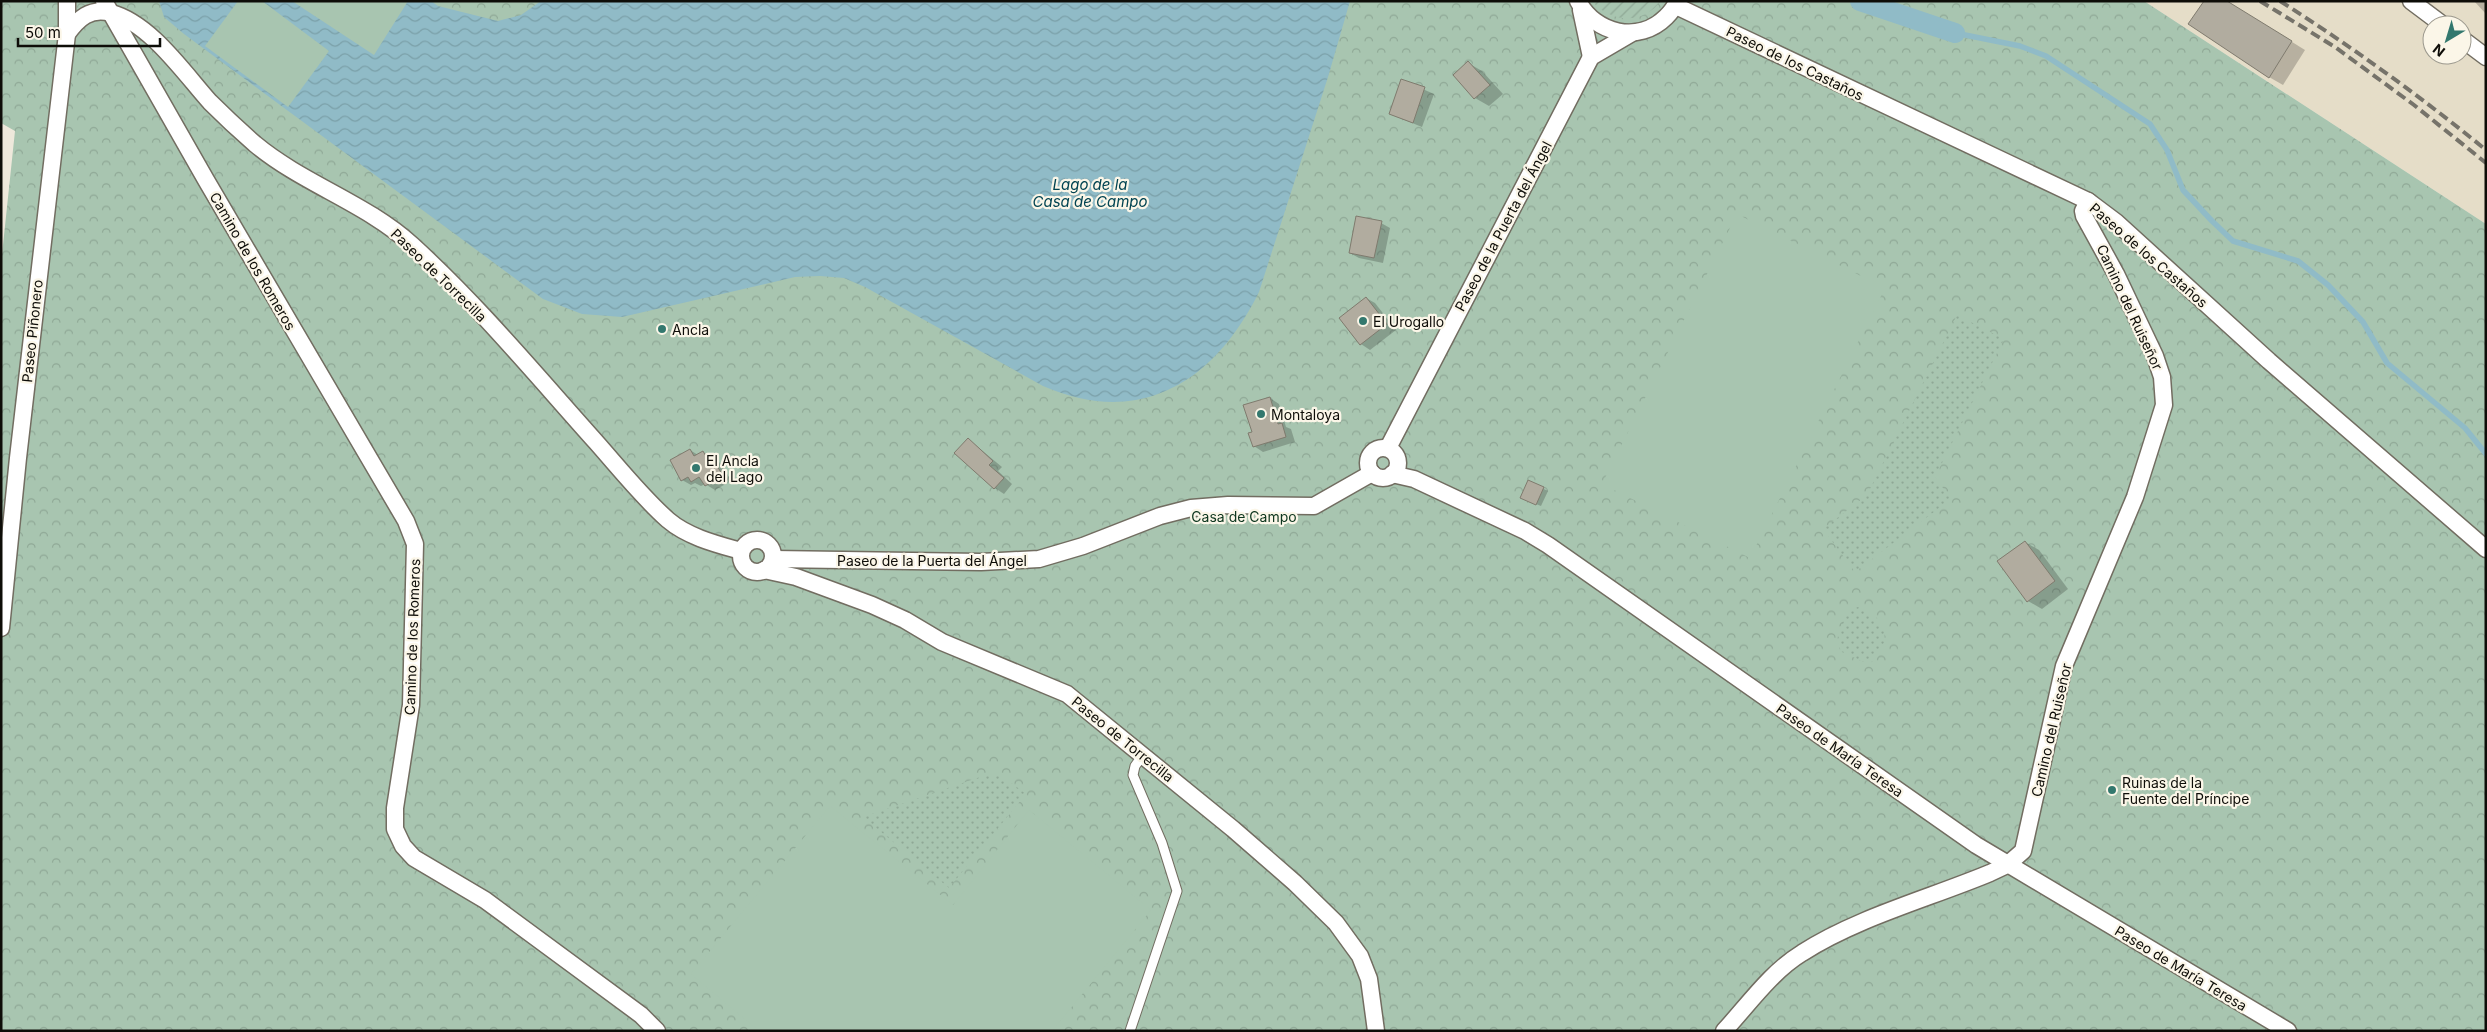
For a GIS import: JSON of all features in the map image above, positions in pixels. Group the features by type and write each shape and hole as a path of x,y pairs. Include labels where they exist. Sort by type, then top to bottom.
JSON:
{"street":[{"name":"Paseo Piñonero","path":"1,628 19,448 67,34 67,1"},
{"path":"2411,1 2430,15"},
{"path":"1580,4 1591,57 1632,33 1656,25 1677,3"},
{"name":"Paseo de los Castaños","path":"1677,3 2088,200 2116,222 2269,361 2486,549"},
{"path":"1580,4 1590,19 1603,27 1617,32 1632,33"},
{"path":"67,34 81,17 108,7"},
{"name":"Paseo de Torrecilla","path":"108,7 152,37 221,112 269,155 295,174 377,219 412,245 484,317 668,520 681,530 741,551 741,560 746,568 755,572 769,565 905,620 942,642 1060,690 1143,755 1295,882 1348,937 1360,956 1369,979 1376,1031"},
{"name":"Camino de los Romeros","path":"108,7 206,180 406,520 415,544 411,705 395,808 395,829 403,846 414,858 485,900 641,1015 657,1031"},
{"path":"2472,46 2486,57"},
{"name":"Paseo de la Puerta del Ángel","path":"1388,448 1591,57"},
{"name":"Camino del Ruiseñor","path":"1724,1031 1766,984 1800,954 1877,917 2007,865 2023,851 2064,666 2136,497 2164,405 2162,377 2155,356 2116,274 2084,216 2083,211 2088,200"},
{"path":"1381,448 1388,448 1395,454 1396,468 1392,474 1380,477 1372,473 1369,467 1371,454 1381,448"},
{"name":"Paseo de la Puerta del Ángel","path":"769,565 1039,559 1084,546 1160,516 1191,508 1228,505 1314,506 1372,473"},
{"name":"Paseo de María Teresa","path":"1392,474 1414,479 1525,530 2007,865 2288,1031"},
{"path":"741,551 750,541 761,540 772,549 769,565"}],"lane":[{"path":"1130,1031 1177,891 1162,843 1133,775 1135,766 1143,755"}],"shaded area":[{"path":"2144,1 2486,1 2486,224"}],"green space":[{"name":"Casa de Campo","path":"1,1 2144,1 2486,224 2486,1031 1,1031 1,264 15,131 1,123"},
{"path":"238,1 262,1 329,51 288,107 205,46"},
{"path":"292,1 408,1 409,2 374,56"},
{"path":"1592,1 1661,1 1645,14 1626,18 1608,14"},
{"path":"1737,214 1885,288 1750,558 1602,484"},
{"path":"1957,315 2004,339 1935,477 1951,499 1855,572 1823,529 1867,495"},
{"path":"1858,607 1876,617 1885,630 1884,643 1872,662 1866,663 1842,652 1839,646 1838,635 1841,625 1850,610"},
{"path":"999,774 1026,794 949,888 863,817 983,776"},
{"path":"830,806 953,905 1029,810 1151,910 1052,1031 759,1031 691,974"}],"water":[{"name":"Lago de la Casa de Campo","path":"159,1 238,1 205,46 288,107 329,51 262,1 292,1 374,55 408,1 431,1 438,6 498,21 521,15 541,1 1350,1 1328,77 1259,292 1241,323 1220,350 1197,372 1171,388 1143,399 1112,402 1079,398 1043,386 865,287 844,278 820,276 795,277 622,317 582,314 543,299 184,34 164,17"}],"building":[{"path":"2204,1 2227,1 2292,41 2269,78 2188,24"},
{"path":"1468,61 1490,85 1474,99 1453,75"},
{"path":"1401,79 1425,87 1413,123 1389,114"},
{"path":"1356,216 1382,221 1374,258 1349,253"},
{"name":"El Urogallo","path":"1366,297 1387,324 1360,345 1339,318"},
{"name":"Montaloya","path":"1270,397 1278,424 1282,423 1286,437 1253,447 1248,433 1252,432 1243,405"},
{"path":"968,438 993,461 989,465 1004,478 994,489 954,453"},
{"name":"El Ancla del Lago","path":"690,449 694,456 703,451 708,460 712,457 723,476 705,486 699,477 691,482 688,477 681,481 670,460"},
{"path":"1528,480 1544,487 1536,505 1520,498"},
{"path":"2025,541 2055,581 2027,602 1997,561"}],"waterway":[{"path":"1860,1 1955,33"},
{"path":"1955,33 2020,46 2046,56 2150,124 2167,150 2183,190 2212,221 2233,241 2298,261 2328,285 2363,322 2387,363 2465,428 2486,454"}],"railway":[{"path":"2260,1 2335,47 2414,105 2486,163"},
{"path":"2280,1 2385,72 2486,150"}],"place":[{"name":"El Urogallo","path":"1363,321"},
{"name":"Ancla","path":"662,329"},
{"name":"Montaloya","path":"1261,414"},
{"name":"El Ancla del Lago","path":"696,468"},
{"name":"Ruinas de la Fuente del Príncipe","path":"2112,790"}]}
